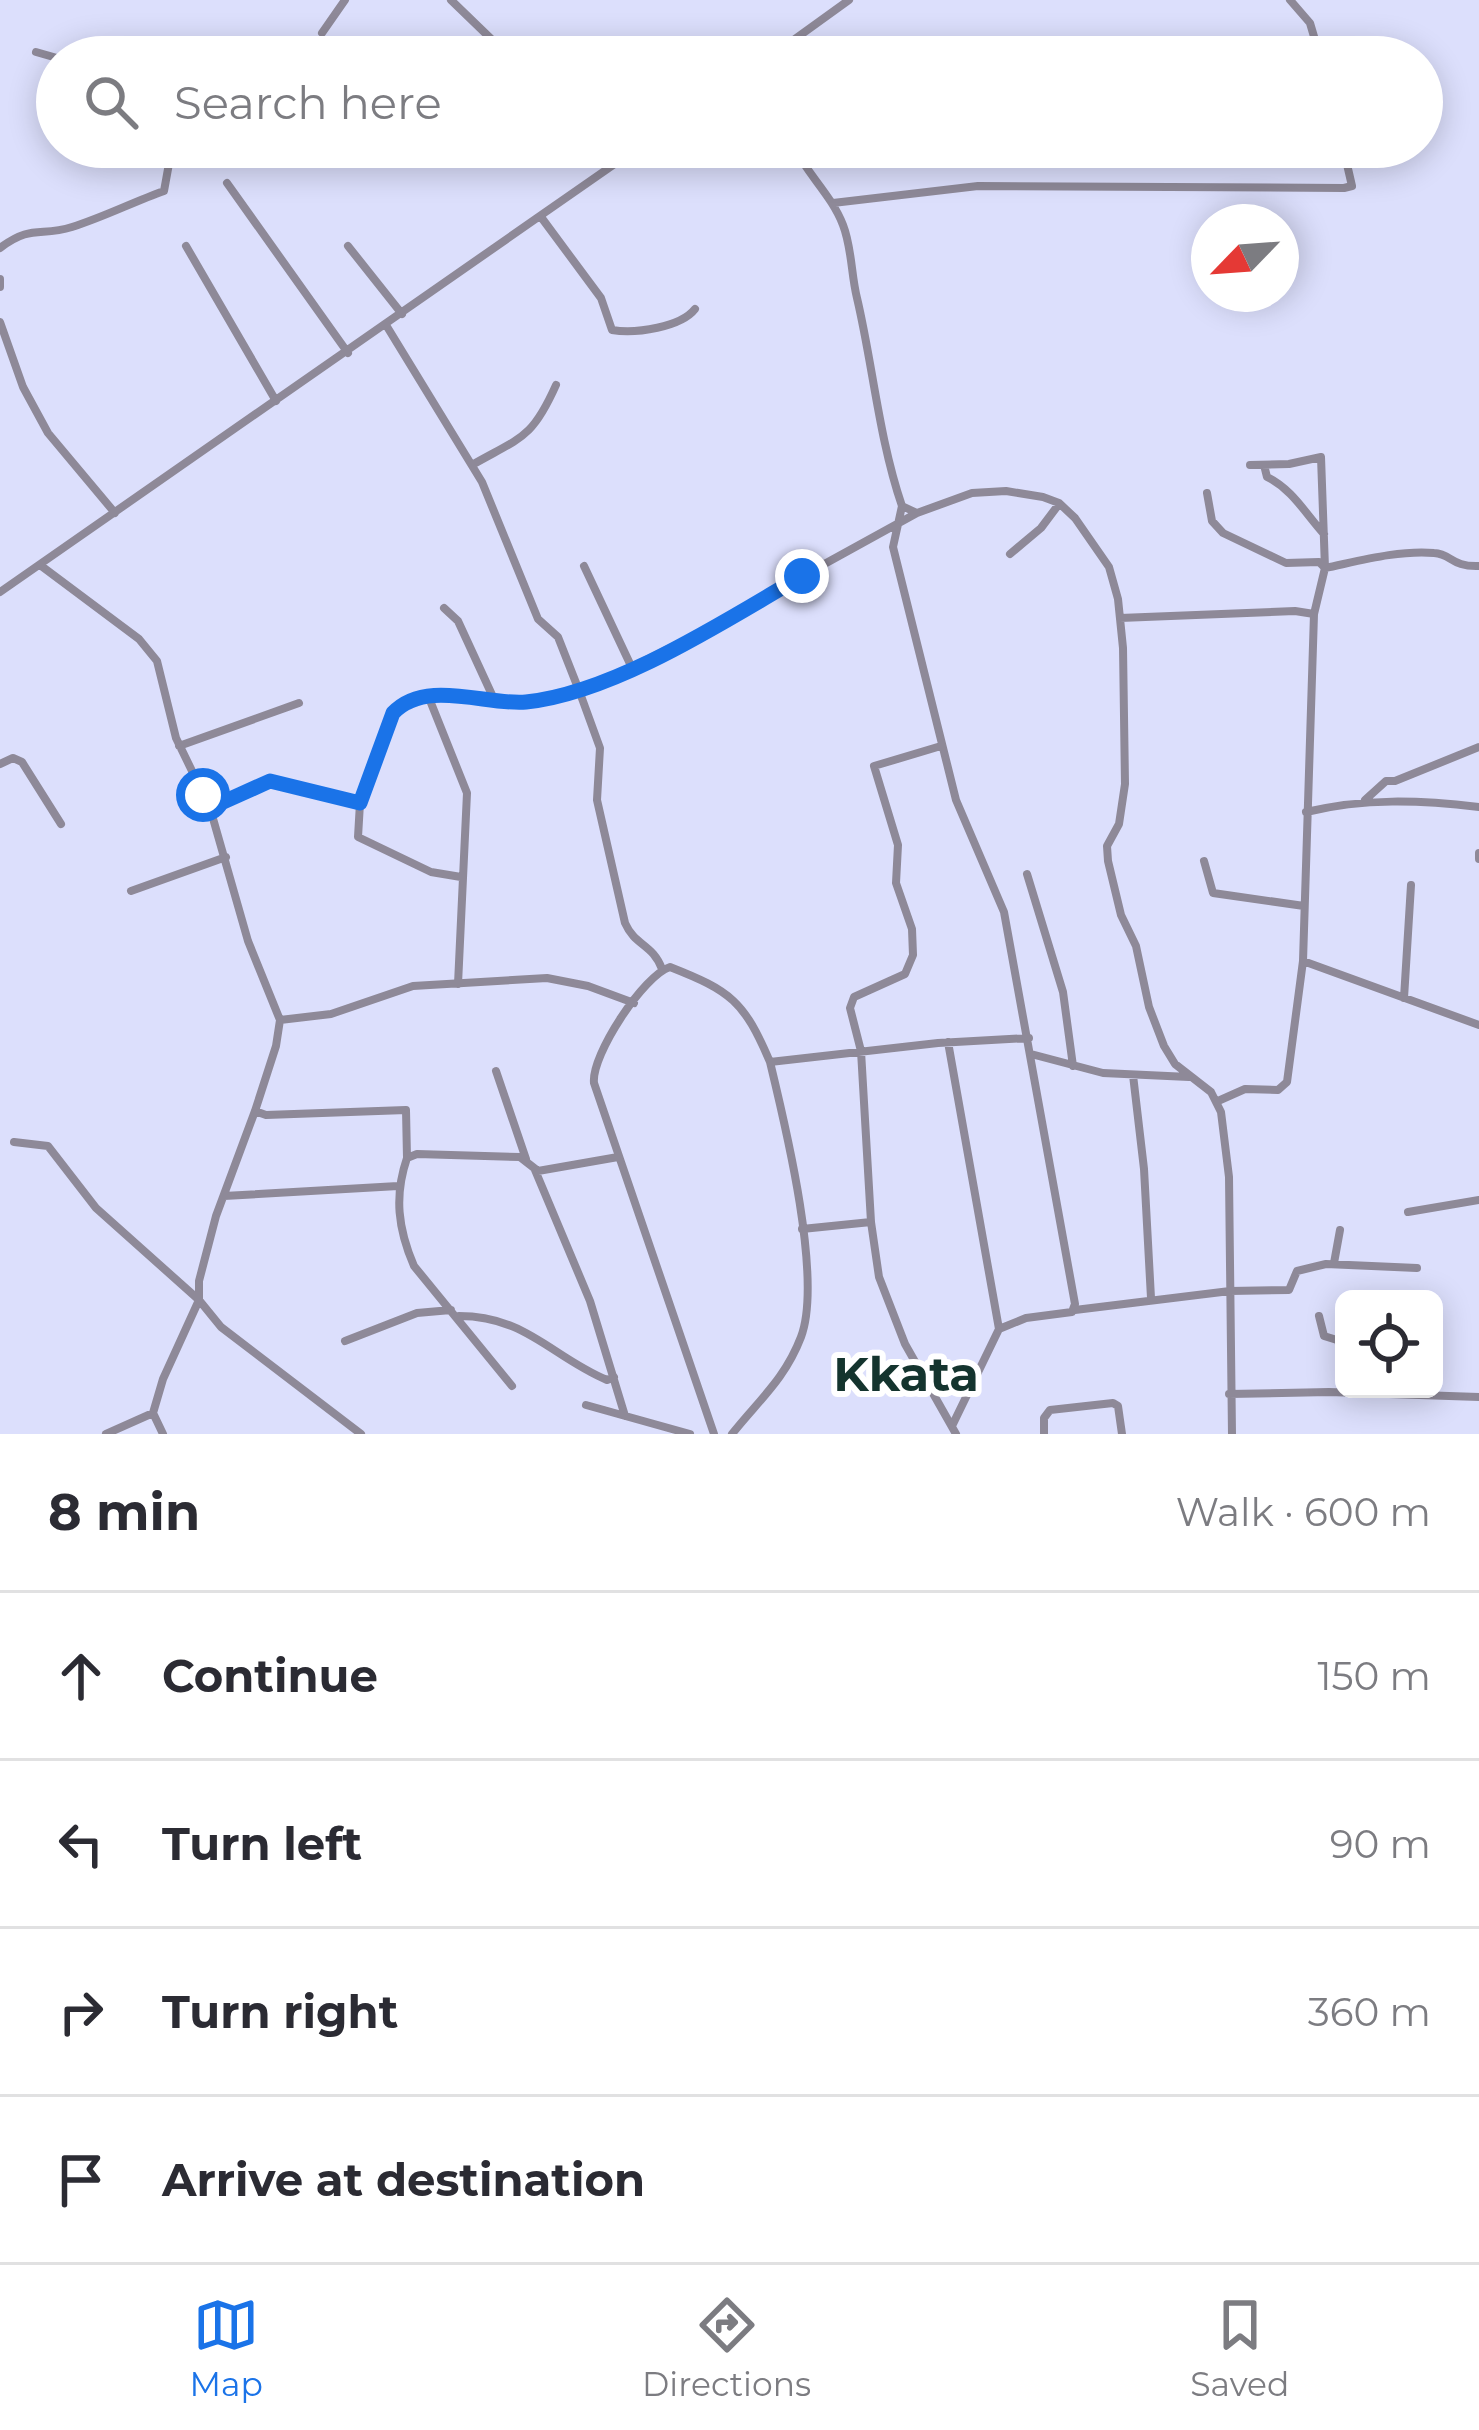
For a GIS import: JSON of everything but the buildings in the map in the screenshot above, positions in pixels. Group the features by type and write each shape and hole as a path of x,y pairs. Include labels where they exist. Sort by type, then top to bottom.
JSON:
{"street":[{"path":"322,33 345,0"},
{"path":"451,0 488,36"},
{"path":"799,36 849,0"},
{"path":"1291,0 1310,23 1314,36"},
{"path":"0,248 28,230 73,227 164,191 168,168"},
{"path":"0,592 608,168"},
{"path":"805,168 833,203 845,230 902,506 893,547 960,813 1004,912 1075,1310"},
{"path":"833,203 978,185 1344,188 1352,186 1347,168"},
{"path":"227,182 347,353"},
{"path":"541,216 601,298 612,331 628,333 686,320 695,309"},
{"path":"186,246 277,401"},
{"path":"348,246 402,314"},
{"path":"0,322 22,387 48,433 116,513"},
{"path":"386,326 472,465 538,619 559,637 600,748 596,794 625,923 634,938 656,952 662,969"},
{"path":"472,465 531,432 556,386"},
{"path":"1218,1101 1245,1089 1278,1090 1287,1082 1303,961 1314,614 1325,568 1321,457 1250,465"},
{"path":"1264,465 1267,477 1292,493 1324,534"},
{"path":"461,877 431,872 358,836 360,803 393,713 402,704 440,694 520,703 580,693 917,513 989,491 1026,493 1059,503 1096,544 1109,567 1120,619 1125,784 1119,824 1107,846 1120,915 1136,946 1149,1006 1164,1046 1174,1064 1218,1101 1227,1143 1232,1434"},
{"path":"1208,494 1212,520 1223,533 1286,563 1318,562 1325,568"},
{"path":"1010,554 1041,528 1059,503"},
{"path":"902,506 917,513"},
{"path":"1325,568 1435,553 1456,566 1479,566"},
{"path":"40,566 149,648 163,676 179,746 210,808 248,941 280,1019 276,1046 199,1281 199,1300 153,1413 164,1434"},
{"path":"584,566 632,668"},
{"path":"444,608 458,621 493,697"},
{"path":"1120,619 1314,614"},
{"path":"429,698 466,794 458,984"},
{"path":"179,746 299,704"},
{"path":"941,746 874,766 898,845 896,883 912,929 913,955 905,974 851,999 850,1008 861,1051 876,1262 886,1296 932,1396 954,1430"},
{"path":"1365,800 1386,781 1479,747"},
{"path":"0,764 13,758 22,762 61,824"},
{"path":"210,808 270,781 360,803"},
{"path":"1306,812 1365,800 1479,808"},
{"path":"131,891 226,857"},
{"path":"1204,861 1213,892 1304,906"},
{"path":"1027,874 1064,992 1073,1066"},
{"path":"1404,998 1411,885"},
{"path":"1303,961 1479,1024"},
{"path":"662,969 597,1058 593,1075 714,1434"},
{"path":"662,969 677,970 730,994 770,1062 789,1141 808,1302 803,1332 770,1394 732,1434"},
{"path":"280,1019 331,1014 413,986 565,980 634,1003"},
{"path":"770,1062 1029,1038"},
{"path":"948,1042 1000,1329 954,1430"},
{"path":"1031,1054 1133,1075 1191,1077"},
{"path":"496,1071 526,1159 535,1170 590,1301 625,1416"},
{"path":"1133,1075 1151,1298"},
{"path":"255,1111 290,1115 406,1110 407,1158 398,1186 406,1248 426,1283 456,1313 512,1386"},
{"path":"14,1142 48,1147 96,1208 199,1300 221,1328 361,1434"},
{"path":"407,1158 417,1154 526,1159"},
{"path":"535,1170 619,1157"},
{"path":"224,1196 398,1186"},
{"path":"1408,1212 1479,1199"},
{"path":"802,1228 872,1222"},
{"path":"1333,1264 1340,1230"},
{"path":"1000,1329 1026,1318 1151,1298 1289,1290 1297,1271 1333,1264 1418,1268"},
{"path":"345,1341 417,1313 488,1316 532,1333 584,1370 607,1380 614,1377"},
{"path":"1318,1316 1324,1336 1335,1339"},
{"path":"1229,1394 1335,1392"},
{"path":"1443,1395 1479,1397"},
{"path":"1044,1434 1044,1418 1050,1410 1113,1402 1118,1406 1122,1434"},
{"path":"586,1405 690,1434"},
{"path":"106,1434 153,1413"}],"district":[{"name":"Kkata","path":"906,1374"}],"route":[{"path":"203,795 210,808 270,781 360,803 393,713 402,704 440,694 520,703 580,693 802,576"}]}
